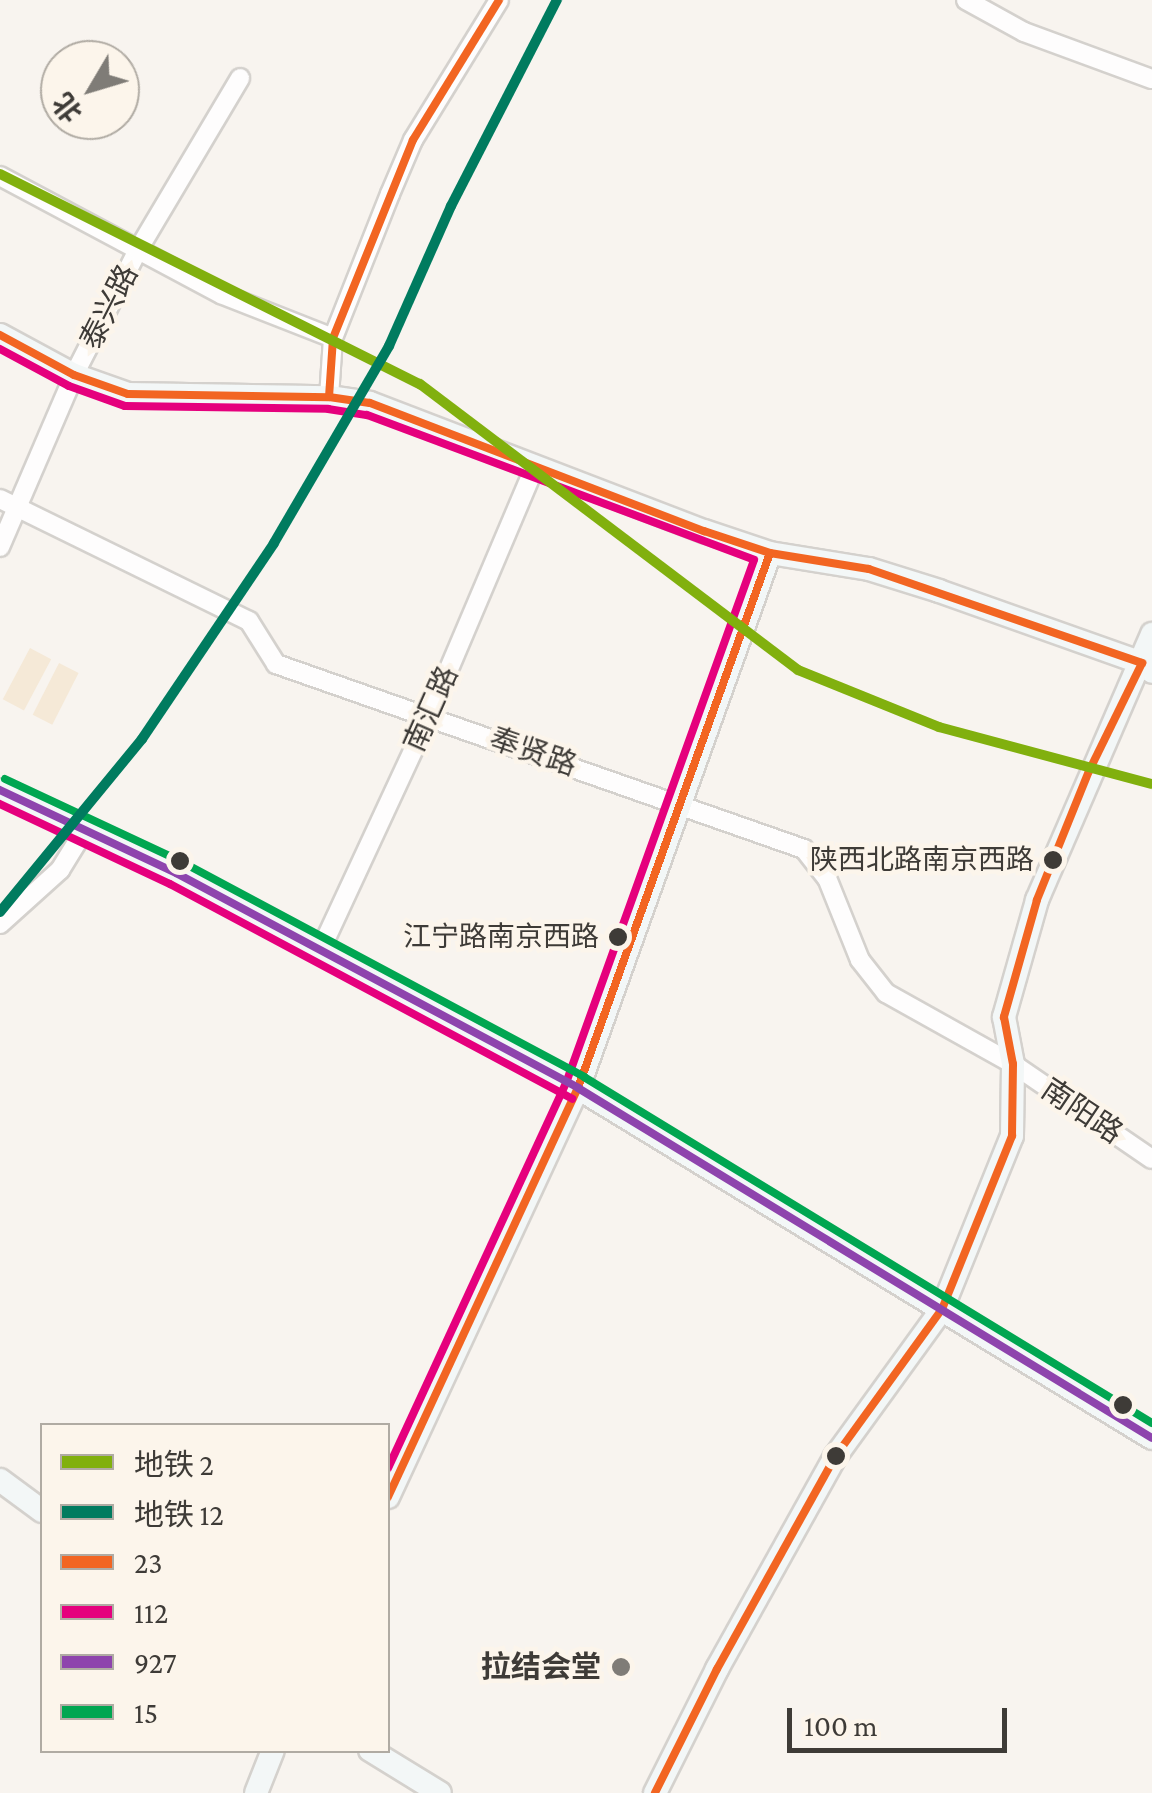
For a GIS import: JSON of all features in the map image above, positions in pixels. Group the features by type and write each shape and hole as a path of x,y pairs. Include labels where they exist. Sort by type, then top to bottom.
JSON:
{"main road":[{"path":"0,336 74,375 128,394 329,397 370,403 770,553 868,569 1147,667"},
{"path":"390,1493 578,1088 770,553"},
{"path":"655,1793 717,1668 835,1457 942,1308 1012,1136 1013,1064 1004,1017 1037,900 1089,771 1147,667 1152,634"},
{"path":"0,790 321,950 578,1088 1152,1438"},
{"path":"0,1480 40,1510"},
{"path":"256,1793 272,1753"},
{"path":"375,1753 440,1793"}],"street":[{"path":"329,397 333,338 413,140 499,0"},
{"path":"966,0 1024,32 1152,79"},
{"name":"泰兴路","path":"0,547 9,503 74,375 138,250 240,78"},
{"path":"0,176 221,294 333,338"},
{"name":"南汇路","path":"321,950 429,716 535,466"},
{"name":"奉贤路","path":"9,503 249,621 276,664 680,803 804,850 827,878 860,960 886,993 1013,1064"},
{"path":"0,924 60,870 84,831"},
{"name":"南阳路","path":"1013,1064 1152,1159"}],"shaded area":[{"path":"30,648 51,659 24,710 3,699"},
{"path":"59,663 79,673 52,725 33,715"}],"metro line":[{"name":"12","path":"0,912 142,739 274,543 389,346 451,206 557,0"},
{"name":"2","path":"0,174 420,384 798,670 939,727 1152,784"}],"transit line":[{"name":"23","path":"329,397 333,338 413,140 499,0"},
{"name":"23","path":"0,335 74,375 128,394 329,397 370,403 704,531 770,553 869,569 1142,663 1089,771 1037,900 1004,1017 1013,1064 1012,1136 942,1309 835,1457 717,1669 655,1793"},
{"name":"112","path":"0,349 69,386 125,406 328,409 367,415 754,560 566,1083 390,1464"},
{"name":"23","path":"390,1493 578,1088 770,553"},
{"name":"15","path":"5,779 182,862 584,1077 1152,1423"},
{"name":"927","path":"0,790 176,873 578,1088 1152,1438"},
{"name":"112","path":"0,804 170,884 572,1099"}],"place":[{"name":"陕西北路南京西路","path":"1053,860"},
{"name":"江宁路南京西路","path":"618,937"},
{"name":"拉结会堂","path":"621,1667"}]}
